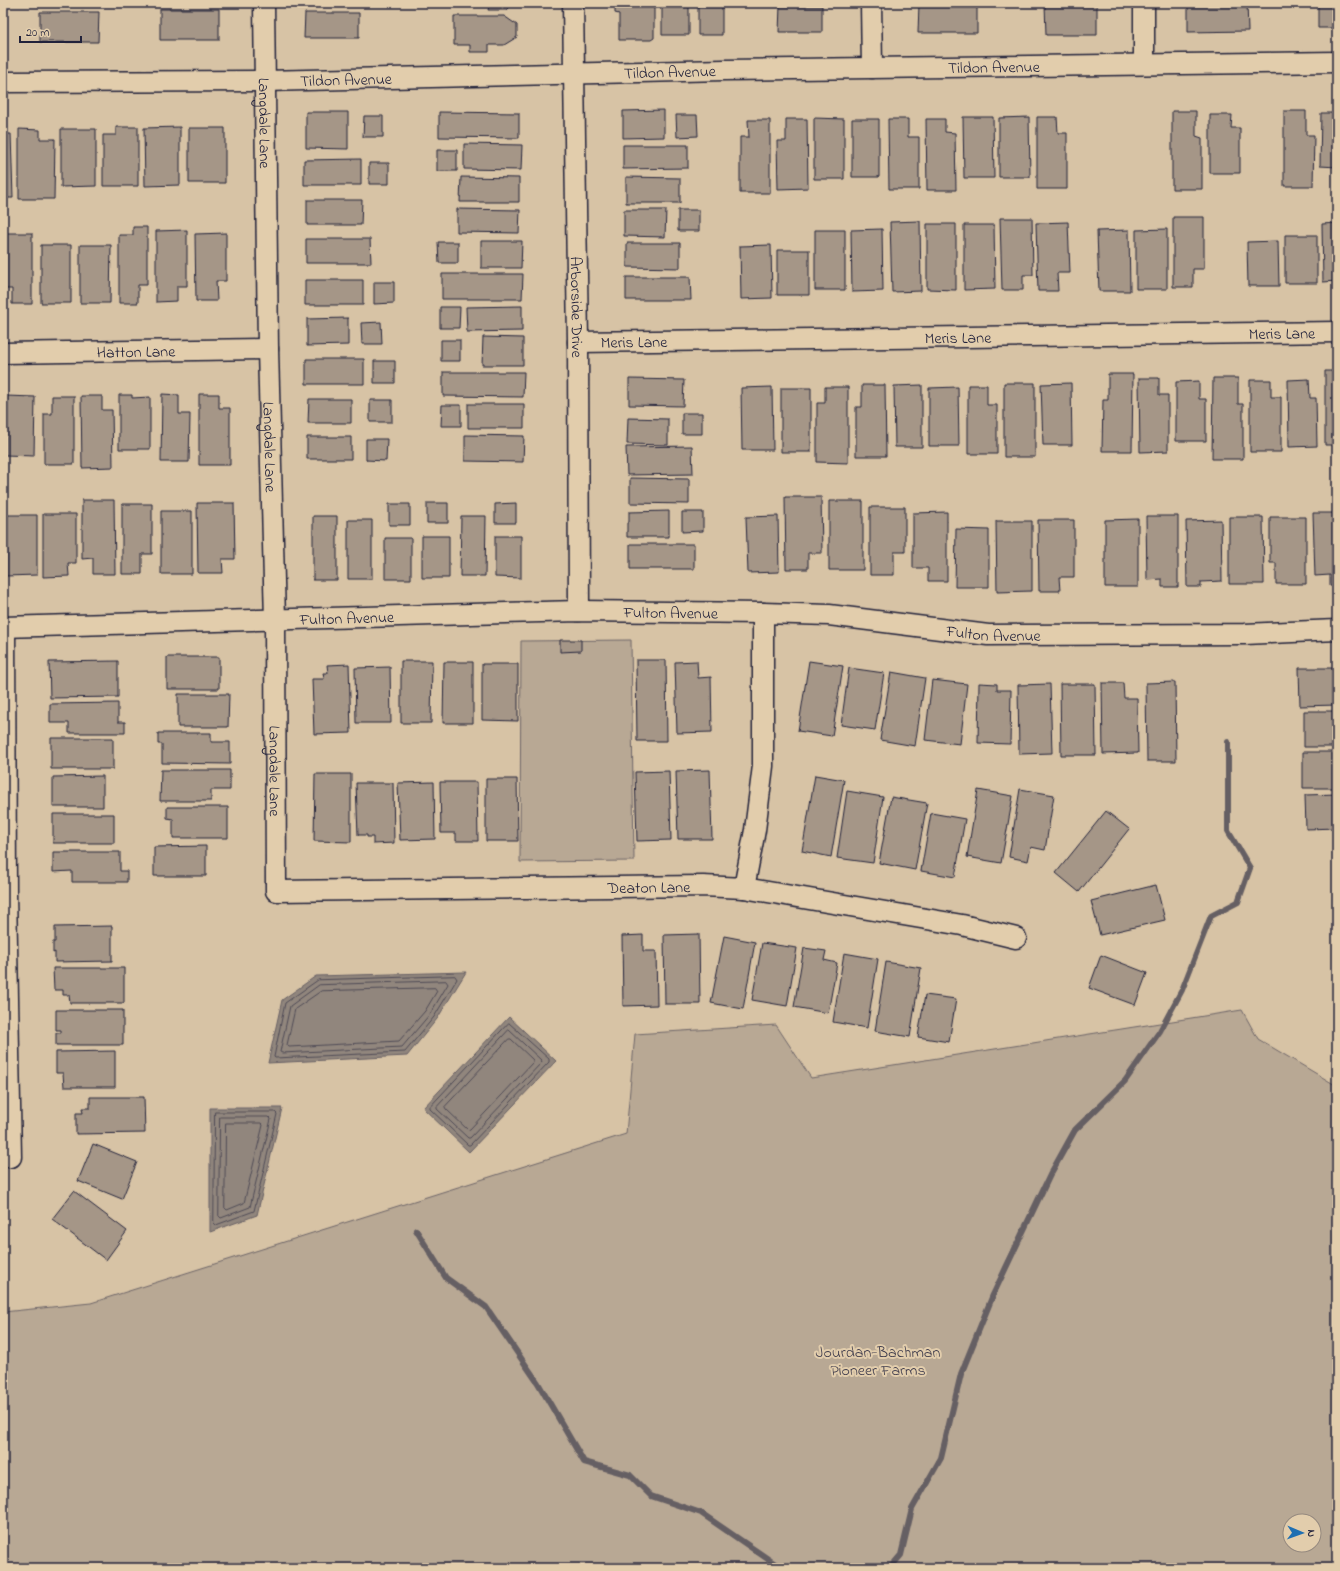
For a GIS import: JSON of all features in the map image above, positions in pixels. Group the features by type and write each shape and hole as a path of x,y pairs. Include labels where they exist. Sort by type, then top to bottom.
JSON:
{"street":[{"name":"Langdale Lane","path":"264,3 268,349 275,620 276,891"},
{"name":"Arborside Drive","path":"573,3 580,611"},
{"path":"871,3 872,68"},
{"path":"1144,3 1144,64"},
{"name":"Tildon Avenue","path":"3,82 265,80 872,68 1337,62"},
{"name":"Meris Lane","path":"578,342 1337,332"},
{"name":"Hatton Lane","path":"3,353 268,349"},
{"name":"Fulton Avenue","path":"4,627 580,611 763,612 829,615 988,635 1245,634 1337,630"},
{"path":"744,888 755,830 763,766 763,612"},
{"path":"4,627 4,893 7,1157"},
{"name":"Deaton Lane","path":"276,891 703,886 744,888 962,925 1016,938"}],"green space":[{"path":"631,640 634,861 520,862 521,641"},
{"name":"Jourdan-Bachman Pioneer Farms","path":"1242,1010 1258,1039 1337,1086 1337,1568 3,1568 3,1312 91,1303 626,1134 635,1034 776,1025 811,1078"}],"water":[{"path":"466,972 437,1019 407,1056 268,1063 282,1000 316,976"},
{"path":"509,1017 556,1061 469,1152 423,1108"},
{"path":"210,1108 282,1108 257,1215 210,1232"}],"building":[{"path":"39,3 98,3 98,5 39,5"},
{"path":"467,3 509,3 509,8 506,10 488,10 489,6 467,5"},
{"path":"615,3 654,3 654,38 651,40 619,40 619,14 615,13"},
{"path":"662,3 689,3 689,35 662,35"},
{"path":"698,3 722,3 722,35 698,35"},
{"path":"1188,3 1247,3 1248,31 1188,32"},
{"path":"1318,3 1337,3 1337,28 1318,28"},
{"path":"919,4 977,5 977,33 918,33"},
{"path":"1045,4 1097,4 1097,35 1046,35"},
{"path":"780,6 822,6 822,32 779,32"},
{"path":"160,9 219,9 219,40 160,40"},
{"path":"40,12 99,12 98,42 40,42"},
{"path":"305,13 359,13 359,38 304,38"},
{"path":"454,16 504,16 517,25 517,37 504,45 489,45 489,52 470,52 470,45 454,45"},
{"path":"664,110 664,137 623,138 623,111"},
{"path":"1172,111 1196,111 1196,136 1202,138 1202,189 1172,189"},
{"path":"1284,111 1306,111 1306,135 1314,135 1313,186 1284,186"},
{"path":"306,112 348,112 348,149 306,148"},
{"path":"439,112 519,113 519,138 439,137"},
{"path":"1321,113 1337,113 1337,167 1320,166"},
{"path":"676,115 697,115 698,136 677,137"},
{"path":"1210,115 1232,115 1231,128 1240,128 1240,173 1210,173"},
{"path":"364,116 383,116 383,137 363,137"},
{"path":"963,117 993,117 994,178 964,178"},
{"path":"1029,117 1030,177 999,177 999,118"},
{"path":"1037,117 1057,117 1058,133 1067,133 1067,189 1037,189"},
{"path":"814,118 844,119 844,179 814,179"},
{"path":"786,119 807,119 808,188 778,189 777,141 786,141"},
{"path":"852,119 879,119 879,177 852,177"},
{"path":"888,119 908,119 908,137 919,137 919,189 889,189"},
{"path":"926,119 945,119 945,132 955,133 956,190 927,190"},
{"path":"748,120 770,120 770,193 740,193 740,137 749,137"},
{"path":"116,127 138,127 138,186 103,186 103,135 116,135"},
{"path":"180,127 180,185 145,186 144,128"},
{"path":"189,128 225,128 225,183 189,183"},
{"path":"19,129 40,130 40,139 55,139 54,199 19,199"},
{"path":"61,129 96,129 96,186 61,187"},
{"path":"3,134 11,134 13,198 3,198"},
{"path":"464,144 522,145 521,170 464,169"},
{"path":"623,145 688,145 688,168 623,169"},
{"path":"437,150 457,150 457,171 437,171"},
{"path":"361,159 361,185 304,185 304,160"},
{"path":"369,163 389,163 389,184 369,184"},
{"path":"461,177 519,178 519,202 460,202"},
{"path":"626,177 680,178 680,203 626,203"},
{"path":"307,200 362,200 361,225 307,225"},
{"path":"457,209 520,210 519,233 457,232"},
{"path":"624,210 666,210 665,237 624,236"},
{"path":"678,210 699,210 699,231 678,231"},
{"path":"1173,217 1204,217 1204,269 1193,269 1193,287 1173,287"},
{"path":"1000,218 1032,218 1033,275 1023,275 1023,290 1002,290"},
{"path":"920,221 921,291 892,292 890,222"},
{"path":"1068,222 1070,273 1057,273 1058,291 1038,291 1036,223"},
{"path":"1337,223 1337,281 1323,282 1322,224"},
{"path":"927,224 956,224 956,290 927,289"},
{"path":"964,225 994,225 995,289 964,290"},
{"path":"133,227 147,227 147,285 138,285 138,303 119,303 119,235 133,235"},
{"path":"882,229 883,291 852,292 851,230"},
{"path":"1167,229 1167,289 1136,289 1136,230"},
{"path":"187,230 187,286 177,286 177,301 156,302 156,231"},
{"path":"815,230 845,230 845,290 815,290"},
{"path":"1129,230 1130,291 1099,291 1097,231"},
{"path":"3,233 32,233 32,304 12,304 12,289 3,289"},
{"path":"226,233 226,281 216,281 217,301 196,301 195,234"},
{"path":"1285,235 1317,235 1317,283 1285,283"},
{"path":"306,239 370,239 371,263 306,263"},
{"path":"481,241 522,241 521,268 481,268"},
{"path":"1278,241 1279,286 1248,286 1247,242"},
{"path":"438,242 458,242 458,263 439,263"},
{"path":"627,243 680,243 680,268 627,267"},
{"path":"41,245 71,245 71,303 41,303"},
{"path":"80,245 111,245 110,303 80,303"},
{"path":"771,245 772,298 741,299 740,246"},
{"path":"777,250 809,250 809,295 777,295"},
{"path":"442,274 523,274 522,299 442,299"},
{"path":"626,277 690,277 691,300 626,300"},
{"path":"305,280 363,280 363,305 305,305"},
{"path":"374,282 394,282 394,303 374,304"},
{"path":"522,306 522,331 467,332 466,307"},
{"path":"440,307 460,307 459,328 440,328"},
{"path":"348,318 348,345 307,346 307,319"},
{"path":"381,322 382,344 362,344 361,323"},
{"path":"483,337 523,338 523,365 482,365"},
{"path":"441,340 460,340 460,361 441,361"},
{"path":"306,359 364,359 364,384 306,384"},
{"path":"374,361 395,361 395,383 374,383"},
{"path":"1325,371 1337,371 1337,445 1325,445"},
{"path":"443,372 524,372 523,397 443,396"},
{"path":"1108,374 1133,374 1132,451 1102,451 1103,400 1108,400"},
{"path":"1139,378 1159,378 1159,395 1168,395 1168,451 1140,452"},
{"path":"1213,378 1238,378 1238,404 1243,404 1243,459 1212,459"},
{"path":"629,379 684,380 683,406 629,405"},
{"path":"1309,379 1310,398 1316,398 1317,446 1289,447 1288,380"},
{"path":"1250,380 1271,380 1271,397 1281,397 1281,452 1250,452"},
{"path":"1199,381 1199,399 1206,399 1206,441 1176,441 1176,382"},
{"path":"1004,383 1035,383 1035,457 1004,457"},
{"path":"1071,383 1072,445 1043,445 1041,384"},
{"path":"862,385 885,385 886,456 856,456 856,407 862,407"},
{"path":"922,385 922,447 895,447 894,386"},
{"path":"968,385 987,385 987,405 997,405 997,454 968,454"},
{"path":"772,387 773,450 742,450 741,388"},
{"path":"825,387 848,387 848,463 817,462 817,403 825,403"},
{"path":"958,387 959,446 929,446 929,388"},
{"path":"781,388 811,388 811,452 781,452"},
{"path":"162,394 179,395 179,414 190,414 189,462 161,462"},
{"path":"199,394 219,394 219,408 230,408 230,465 199,465"},
{"path":"119,395 132,395 132,398 150,397 150,449 119,449"},
{"path":"6,396 35,397 34,456 5,455"},
{"path":"52,396 74,396 74,464 44,464 44,414 52,414"},
{"path":"81,396 102,396 102,410 112,410 113,467 82,468"},
{"path":"309,399 351,399 351,423 308,423"},
{"path":"370,400 392,400 392,422 370,422"},
{"path":"468,404 524,404 524,428 468,428"},
{"path":"442,405 461,405 461,426 441,426"},
{"path":"682,413 702,413 702,434 682,434"},
{"path":"628,418 668,419 668,445 627,444"},
{"path":"465,435 524,436 523,462 465,461"},
{"path":"307,437 351,437 351,459 307,459"},
{"path":"366,439 387,439 386,461 366,460"},
{"path":"692,446 693,474 627,475 626,447"},
{"path":"630,478 689,479 689,504 630,503"},
{"path":"785,497 821,497 822,553 808,553 808,569 786,569"},
{"path":"82,500 114,500 115,574 93,574 93,558 82,559"},
{"path":"829,501 863,501 863,570 829,570"},
{"path":"197,503 234,503 235,559 222,559 223,573 198,573"},
{"path":"427,503 448,503 448,523 427,523"},
{"path":"516,503 516,523 495,523 495,504"},
{"path":"122,504 152,504 152,554 142,554 142,574 122,574"},
{"path":"389,504 410,504 410,525 389,525"},
{"path":"870,507 905,507 905,552 894,552 894,575 870,575"},
{"path":"161,511 192,511 192,574 161,574"},
{"path":"669,511 669,537 627,537 629,512"},
{"path":"682,512 703,512 703,531 682,532"},
{"path":"947,512 947,581 928,581 928,568 913,568 913,513"},
{"path":"1313,513 1337,513 1337,586 1330,586 1330,575 1315,576"},
{"path":"43,514 76,514 76,563 68,563 69,576 43,577"},
{"path":"6,515 37,515 37,575 6,576"},
{"path":"313,516 337,516 337,580 313,580"},
{"path":"461,516 486,516 485,576 460,576"},
{"path":"778,516 779,572 748,573 746,517"},
{"path":"1146,516 1178,516 1178,587 1162,587 1162,579 1147,580"},
{"path":"1229,517 1263,517 1264,584 1229,584"},
{"path":"1270,517 1306,517 1306,584 1276,584 1276,563 1270,563"},
{"path":"1138,519 1138,587 1105,587 1105,520"},
{"path":"348,520 372,520 372,579 348,579"},
{"path":"1038,520 1074,520 1074,577 1059,577 1060,591 1039,591"},
{"path":"1221,520 1222,581 1201,582 1201,587 1187,587 1186,521"},
{"path":"996,521 1032,521 1032,591 997,592"},
{"path":"956,529 989,530 989,587 955,587"},
{"path":"422,536 449,536 449,578 422,578"},
{"path":"495,536 521,536 521,578 495,577"},
{"path":"385,538 411,538 411,579 385,579"},
{"path":"630,544 694,544 694,569 630,569"},
{"path":"560,640 581,640 581,651 560,652"},
{"path":"167,657 219,657 219,689 167,689"},
{"path":"636,660 666,660 667,741 637,741"},
{"path":"118,661 118,697 50,698 49,662"},
{"path":"401,661 432,661 431,723 401,723"},
{"path":"697,661 698,678 711,677 712,732 677,733 675,662"},
{"path":"809,661 843,666 832,736 798,731"},
{"path":"444,662 473,662 473,723 443,723"},
{"path":"349,664 351,733 314,734 312,679 324,679 323,673 328,673 327,665"},
{"path":"482,664 518,664 518,721 482,720"},
{"path":"390,667 391,723 356,723 355,668"},
{"path":"849,668 884,673 875,730 841,725"},
{"path":"1299,668 1337,668 1337,705 1300,706"},
{"path":"891,672 925,678 915,746 880,740"},
{"path":"932,680 967,684 960,744 925,740"},
{"path":"1175,682 1176,761 1147,761 1146,683"},
{"path":"979,683 997,684 997,690 1011,690 1010,744 978,743"},
{"path":"1102,683 1123,683 1124,698 1137,698 1138,753 1103,754"},
{"path":"1050,684 1052,753 1019,754 1018,685"},
{"path":"1060,684 1095,684 1096,755 1061,755"},
{"path":"178,694 229,694 228,727 178,727"},
{"path":"118,703 118,722 125,722 125,733 69,733 69,723 50,723 50,704"},
{"path":"1304,711 1337,711 1337,747 1304,747"},
{"path":"158,733 211,733 211,742 230,742 230,764 162,763 162,744 158,744"},
{"path":"51,738 113,738 113,769 51,769"},
{"path":"1303,752 1337,752 1337,788 1303,788"},
{"path":"161,770 230,770 230,790 211,790 211,801 160,801"},
{"path":"710,770 712,839 678,839 676,771"},
{"path":"669,771 671,840 637,841 635,772"},
{"path":"315,774 351,774 351,842 314,841"},
{"path":"815,775 844,780 831,857 802,851"},
{"path":"103,776 103,807 53,807 53,777"},
{"path":"486,779 517,779 518,841 486,841"},
{"path":"434,782 435,839 400,840 398,783"},
{"path":"440,782 477,782 478,841 456,841 456,833 441,833"},
{"path":"356,783 393,783 394,843 373,844 373,837 358,835"},
{"path":"1020,789 1054,795 1045,850 1031,847 1028,861 1009,857"},
{"path":"978,790 1013,796 1001,863 967,857"},
{"path":"847,791 883,797 873,863 837,858"},
{"path":"1337,794 1337,828 1306,829 1305,795"},
{"path":"891,797 927,803 915,870 879,863"},
{"path":"167,807 228,807 228,838 173,838 173,819 167,818"},
{"path":"1106,811 1129,829 1079,892 1056,873"},
{"path":"931,813 965,819 955,877 921,871"},
{"path":"53,814 114,814 114,843 53,843"},
{"path":"206,846 206,876 154,876 154,847"},
{"path":"53,852 120,852 120,871 127,871 127,882 72,882 72,871 53,872"},
{"path":"1156,885 1165,920 1100,935 1091,901"},
{"path":"112,926 112,961 55,962 53,942 55,942 55,927"},
{"path":"699,934 700,1004 665,1004 664,935"},
{"path":"643,935 643,951 656,951 657,1005 623,1006 622,936"},
{"path":"724,936 755,942 743,1009 711,1003"},
{"path":"762,943 797,948 787,1006 752,1000"},
{"path":"804,948 826,951 824,960 837,963 828,1013 794,1007"},
{"path":"844,953 878,959 867,1028 833,1022"},
{"path":"1101,955 1147,973 1135,1005 1089,988"},
{"path":"886,962 921,968 910,1037 875,1031"},
{"path":"53,968 124,968 124,1003 70,1003 69,995 63,995 63,990 54,990"},
{"path":"925,995 956,999 949,1042 918,1037"},
{"path":"56,1010 123,1010 123,1045 56,1045 56,1033 61,1033 61,1030 56,1030"},
{"path":"115,1051 115,1087 64,1087 63,1073 56,1073 56,1052"},
{"path":"90,1097 144,1097 145,1133 76,1134 76,1113 83,1113 82,1108 90,1108"},
{"path":"93,1144 137,1162 122,1199 78,1181"},
{"path":"74,1191 127,1231 106,1260 52,1219"}],"waterway":[{"path":"890,1568 901,1555 912,1509 941,1458 961,1374 993,1295 1050,1175 1075,1130 1125,1081 1160,1031 1182,990 1211,916 1238,902 1250,868 1228,831 1228,742"},
{"path":"416,1230 446,1278 486,1307 538,1383 584,1462 630,1475 651,1496 701,1513 781,1568"}]}
